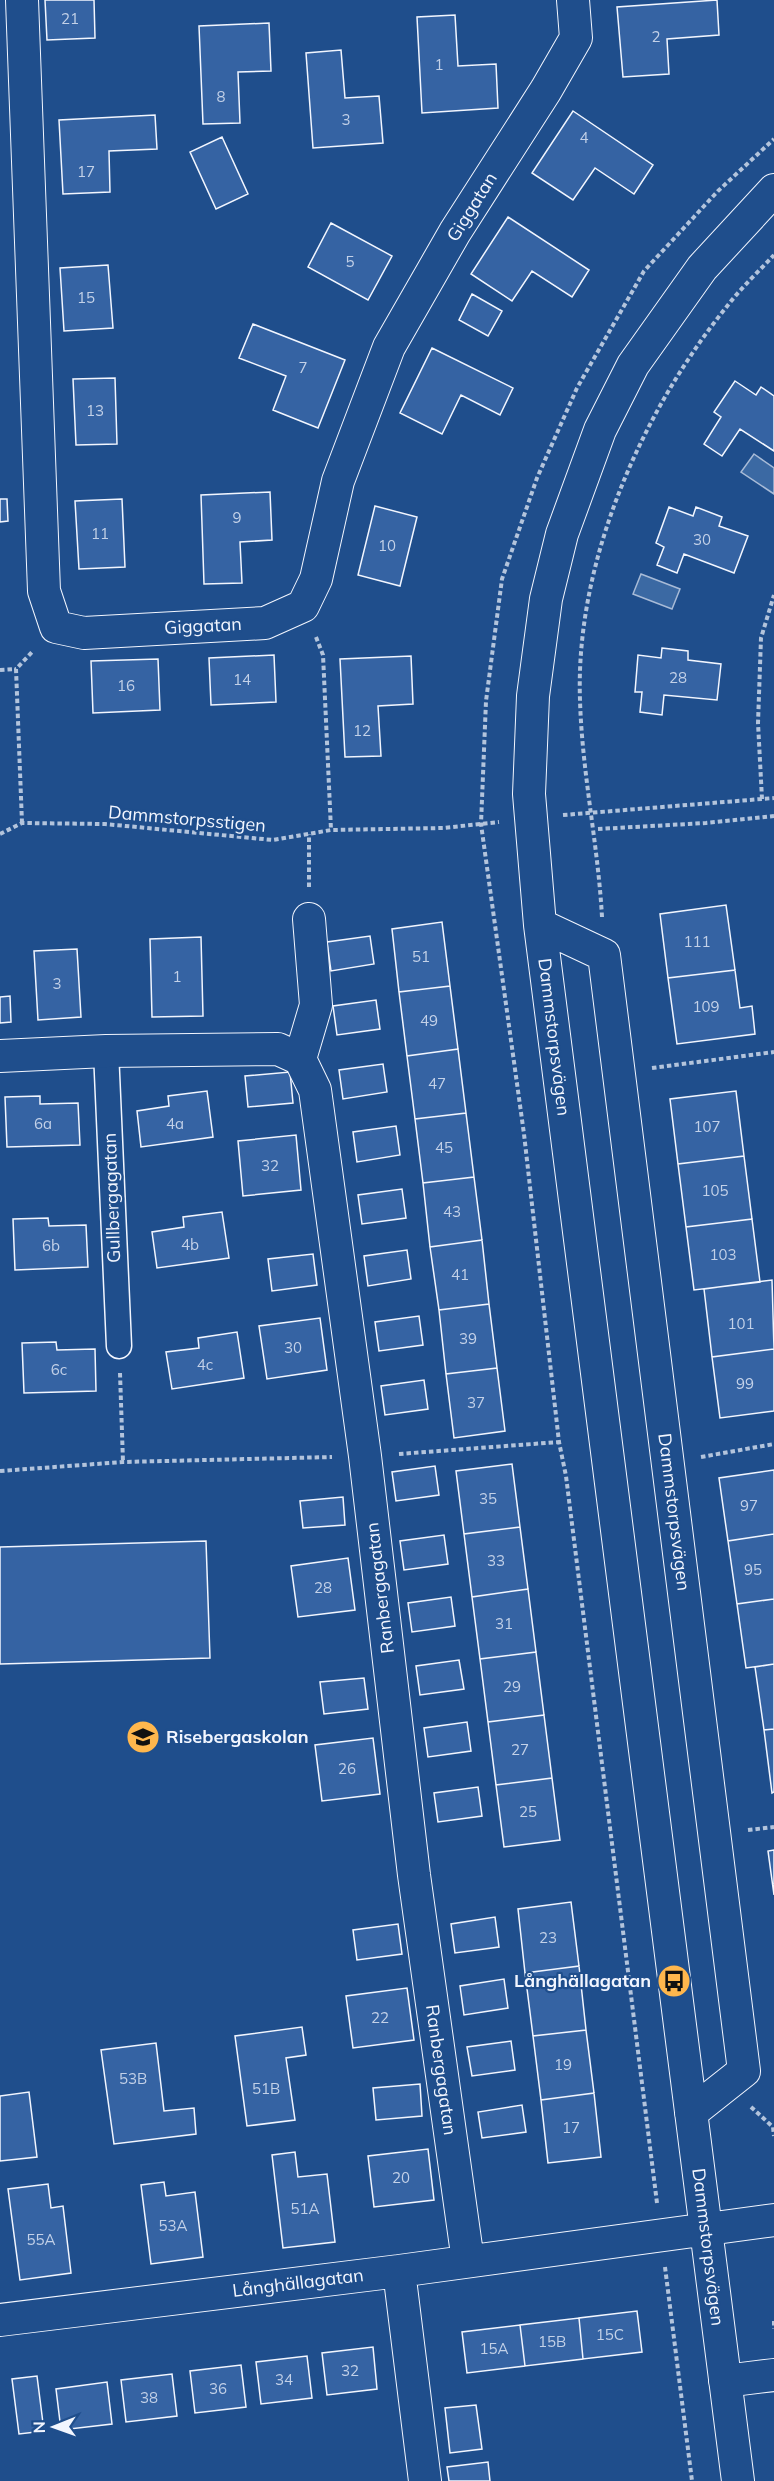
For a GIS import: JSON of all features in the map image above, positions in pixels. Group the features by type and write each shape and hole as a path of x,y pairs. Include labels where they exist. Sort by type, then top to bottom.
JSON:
{"street":[{"path":"22,0 44,591 56,627"},
{"name":"Giggatan","path":"56,627 84,633 265,623 303,606 316,579 338,481 389,347 455,232 546,90 576,38 573,0"},
{"name":"Dammstorpsvägen","path":"738,2481 540,925 528,794 532,728 546,599 562,534 600,430 633,365 702,268 774,190"},
{"path":"0,1056 106,1051 278,1049 300,1059 316,1005 309,919"},
{"name":"Dammstorpsvägen","path":"540,925 604,955 744,2072 691,2113"},
{"name":"Gullbergagatan","path":"106,1051 119,1346"},
{"name":"Ranbergagatan","path":"300,1059 315,1090 365,1456 414,1875 468,2261"},
{"name":"Långhällagatan","path":"0,2320 399,2271 774,2220"},
{"path":"399,2271 425,2481"},
{"path":"725,2381 774,2375"}],"path":[{"path":"764,148 769,153"},
{"path":"604,955 599,873 590,812 580,699 583,638 598,552 625,477 668,390 728,305 774,255"},
{"path":"762,799 758,723 761,638 774,595"},
{"path":"303,606 323,656 331,830"},
{"path":"0,670 16,669 56,627"},
{"path":"16,669 22,823"},
{"path":"590,812 774,798"},
{"path":"598,829 706,824 774,816"},
{"name":"Dammstorpsstigen","path":"0,834 22,823 105,824 273,840 331,830 443,828 481,824 524,1134 559,1442"},
{"path":"309,834 309,919"},
{"path":"618,1073 774,1052"},
{"path":"119,1346 123,1462"},
{"path":"0,1472 123,1462 365,1456 559,1442 567,1476 692,2481"},
{"path":"668,1462 774,1444"},
{"path":"774,2321 774,2329"}],"water":[{"path":"754,454 774,468 774,494 741,472"},
{"path":"641,574 680,589 672,609 633,594"}],"building":[{"path":"45,0 94,0 95,38 47,40"},
{"path":"717,0 719,35 667,39 669,74 623,77 617,7"},
{"path":"455,15 458,66 496,64 498,108 422,113 417,17"},
{"path":"269,23 271,71 238,72 240,123 203,124 199,26"},
{"path":"341,50 345,98 379,96 383,143 313,148 306,53"},
{"path":"573,111 653,165 634,194 595,168 573,200 532,173"},
{"path":"155,115 157,149 109,151 110,192 63,194 59,120"},
{"path":"222,137 248,194 216,209 190,152"},
{"path":"508,217 589,270 572,297 532,271 512,301 471,274"},
{"path":"331,223 392,256 368,300 308,267"},
{"path":"108,265 113,328 64,331 60,268"},
{"path":"472,294 502,311 488,336 459,320"},
{"path":"253,324 345,360 318,428 273,410 286,376 239,358"},
{"path":"432,348 513,388 500,415 461,395 442,434 400,413"},
{"path":"115,378 117,444 76,445 73,379"},
{"path":"735,381 756,395 761,387 774,396 774,451 740,429 722,456 704,444 721,417 714,412"},
{"path":"270,492 272,540 240,542 242,583 204,584 201,495"},
{"path":"0,499 7,499 8,521 0,522"},
{"path":"122,499 125,567 79,569 75,501"},
{"path":"375,506 417,517 400,586 358,575"},
{"path":"669,507 693,516 696,507 722,517 719,526 748,536 734,573 684,554 677,573 657,565 664,547 656,543"},
{"path":"662,648 688,651 688,660 721,664 717,700 664,695 662,715 640,712 642,692 635,692 638,655 661,658"},
{"path":"274,655 276,702 211,705 209,658"},
{"path":"411,656 413,704 378,706 381,756 345,757 340,659"},
{"path":"158,659 160,710 93,713 91,661"},
{"path":"726,905 735,970 668,978 660,914"},
{"path":"442,922 450,986 399,992 392,929"},
{"path":"370,936 374,964 331,971 327,942"},
{"path":"201,937 203,1016 152,1017 150,939"},
{"path":"77,949 81,1017 38,1020 34,951"},
{"path":"735,970 740,1008 752,1006 755,1034 677,1044 668,978"},
{"path":"450,986 458,1049 407,1056 399,992"},
{"path":"10,996 11,1022 0,1023 0,997"},
{"path":"376,1000 380,1029 337,1035 333,1006"},
{"path":"458,1049 466,1113 415,1119 407,1056"},
{"path":"383,1064 387,1092 343,1099 339,1070"},
{"path":"290,1072 293,1103 248,1107 245,1076"},
{"path":"207,1091 213,1137 141,1147 137,1111 169,1106 168,1096"},
{"path":"736,1091 744,1156 678,1164 670,1099"},
{"path":"40,1096 40,1104 78,1103 80,1145 7,1147 5,1097"},
{"path":"466,1113 474,1177 423,1183 415,1119"},
{"path":"396,1126 400,1155 357,1162 353,1132"},
{"path":"296,1135 301,1190 243,1196 238,1141"},
{"path":"744,1156 752,1219 686,1227 678,1164"},
{"path":"474,1177 482,1240 430,1247 423,1183"},
{"path":"402,1189 406,1218 362,1224 358,1195"},
{"path":"222,1212 229,1258 157,1268 152,1232 184,1227 183,1217"},
{"path":"48,1218 49,1226 86,1225 88,1267 15,1270 13,1219"},
{"path":"752,1219 760,1282 694,1290 686,1227"},
{"path":"482,1240 489,1304 439,1310 430,1247"},
{"path":"407,1250 411,1279 368,1286 364,1256"},
{"path":"313,1254 317,1285 272,1291 268,1259"},
{"path":"772,1280 774,1349 712,1357 704,1289"},
{"path":"489,1304 497,1368 446,1374 439,1310"},
{"path":"419,1316 423,1345 379,1351 375,1322"},
{"path":"320,1318 327,1370 267,1379 259,1326"},
{"path":"237,1332 244,1378 172,1389 166,1352 199,1348 198,1338"},
{"path":"56,1342 57,1350 95,1349 96,1391 24,1393 22,1343"},
{"path":"774,1349 774,1411 720,1418 712,1357"},
{"path":"497,1368 505,1431 454,1438 446,1374"},
{"path":"424,1380 428,1409 385,1415 381,1386"},
{"path":"512,1464 520,1527 464,1534 456,1471"},
{"path":"435,1466 439,1495 396,1501 392,1472"},
{"path":"774,1470 774,1534 728,1541 719,1478"},
{"path":"343,1497 345,1525 303,1528 300,1501"},
{"path":"520,1527 528,1589 472,1597 464,1534"},
{"path":"774,1534 774,1599 737,1604 728,1541"},
{"path":"444,1535 448,1564 404,1570 400,1541"},
{"path":"206,1541 210,1658 0,1664 0,1547"},
{"path":"348,1558 355,1610 298,1617 291,1566"},
{"path":"528,1589 536,1652 480,1659 472,1597"},
{"path":"451,1597 455,1626 412,1632 408,1603"},
{"path":"774,1599 774,1664 746,1668 737,1604"},
{"path":"536,1652 544,1715 488,1722 480,1659"},
{"path":"459,1660 464,1689 420,1695 416,1666"},
{"path":"774,1664 774,1729 764,1730 755,1667"},
{"path":"364,1678 368,1709 324,1714 320,1682"},
{"path":"544,1715 552,1778 496,1785 488,1722"},
{"path":"467,1722 471,1751 428,1757 424,1728"},
{"path":"774,1729 774,1792 772,1793 764,1730"},
{"path":"373,1738 380,1794 322,1801 315,1745"},
{"path":"552,1778 560,1840 504,1847 496,1785"},
{"path":"478,1787 482,1816 438,1822 434,1793"},
{"path":"774,1850 774,1895 768,1851"},
{"path":"571,1902 579,1966 525,1973 518,1909"},
{"path":"495,1917 499,1947 455,1953 451,1924"},
{"path":"398,1924 402,1954 357,1960 353,1930"},
{"path":"579,1966 586,2030 533,2036 525,1973"},
{"path":"504,1979 508,2008 464,2015 460,1986"},
{"path":"407,1988 414,2040 353,2048 346,1996"},
{"path":"302,2027 306,2055 286,2058 295,2120 247,2126 235,2036"},
{"path":"586,2030 594,2093 541,2100 533,2036"},
{"path":"511,2041 515,2070 472,2076 467,2047"},
{"path":"156,2043 164,2111 194,2108 196,2134 114,2144 101,2050"},
{"path":"420,2084 422,2116 376,2120 373,2088"},
{"path":"29,2092 37,2157 0,2161 0,2096"},
{"path":"594,2093 601,2157 548,2163 541,2100"},
{"path":"522,2105 526,2132 482,2138 478,2112"},
{"path":"428,2149 434,2200 374,2207 368,2156"},
{"path":"295,2152 298,2177 327,2174 335,2242 283,2248 272,2155"},
{"path":"164,2182 166,2196 195,2192 203,2257 151,2264 141,2185"},
{"path":"48,2184 51,2208 63,2206 71,2273 20,2280 8,2189"},
{"path":"637,2311 642,2352 583,2359 579,2318"},
{"path":"579,2318 583,2359 525,2366 520,2325"},
{"path":"520,2325 525,2366 467,2373 462,2332"},
{"path":"373,2347 377,2389 327,2395 322,2353"},
{"path":"307,2356 312,2398 261,2404 256,2362"},
{"path":"241,2365 246,2407 195,2413 190,2371"},
{"path":"172,2374 177,2416 126,2422 121,2380"},
{"path":"37,2376 44,2431 19,2434 12,2379"},
{"path":"107,2382 112,2424 61,2430 56,2389"},
{"path":"476,2405 482,2449 450,2453 445,2408"},
{"path":"488,2462 490,2481 449,2481 447,2467"}],"place":[{"name":"Risebergaskolan","path":"143,1737"},
{"name":"Långhällagatan","path":"674,1981"}]}
